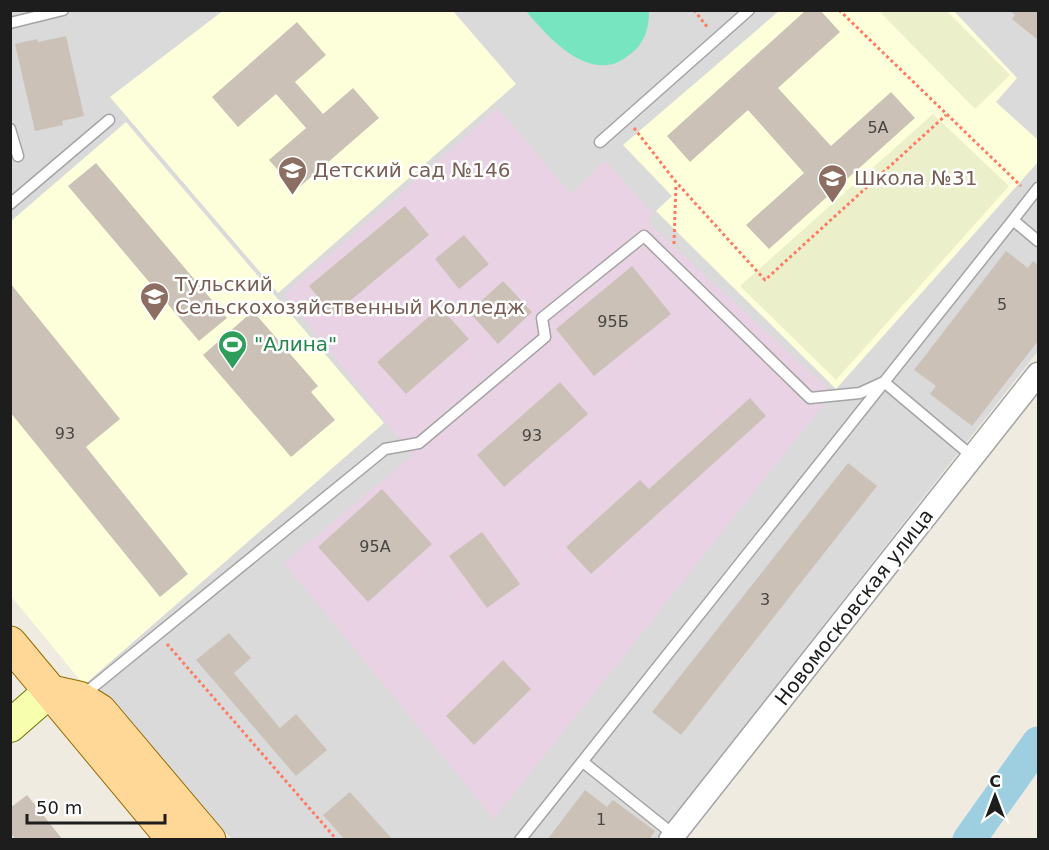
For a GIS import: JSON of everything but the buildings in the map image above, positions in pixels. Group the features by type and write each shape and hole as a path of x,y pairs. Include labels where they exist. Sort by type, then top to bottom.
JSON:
{"main road":[{"path":"10,643 65,700 174,837"},
{"path":"65,700 100,711 209,840"}],"street":[{"name":"Новомосковская улица","path":"672,837 1038,374"},
{"path":"10,726 65,700"}],"lane":[{"path":"14,18 63,10"},
{"path":"600,142 749,10"},
{"path":"10,204 109,120"},
{"path":"10,129 18,156"},
{"path":"520,840 1035,192"},
{"path":"1013,220 1038,241"},
{"path":"65,700 158,634 385,449 419,443 545,337 542,318 644,236 810,398 860,393 884,382"},
{"path":"884,382 973,457"},
{"path":"583,762 672,837"}],"path":[{"path":"694,10 716,38"},
{"path":"839,10 946,115 1035,192"},
{"path":"626,117 676,182 765,280 946,115"},
{"path":"673,265 676,182"},
{"path":"158,634 337,840"}],"shaded area":[{"name":"Детский сад №146","path":"224,10 453,11 516,84 278,293 110,97"},
{"name":"Школа №31","path":"953,10 1017,78 996,102 1038,140 1038,162 836,389 656,211 672,196 623,145 779,11"},
{"path":"10,11 1038,11 1038,351 656,839 232,839 164,773 11,593"},
{"path":"879,11 947,11 1010,75 975,109"},
{"path":"498,108 571,194 605,160 652,213 648,223 833,393 494,819 284,563 412,456 285,294"},
{"path":"933,114 1009,186 836,380 740,286"},
{"name":"Тульский Сельскохозяйственный Колледж","path":"126,122 384,423 84,685 11,596 10,222"}],"green space":[{"path":"526,11 649,11 647,29 639,46 617,63 600,65 587,63 564,49"}],"waterway":[{"path":"969,840 1038,743"}],"place":[{"name":"Детский сад №146","path":"292,196"},
{"name":"Школа №31","path":"833,204"},
{"name":"Тульский Сельскохозяйственный Колледж","path":"154,322"},
{"name":"\"Алина\"","path":"233,370"}]}
